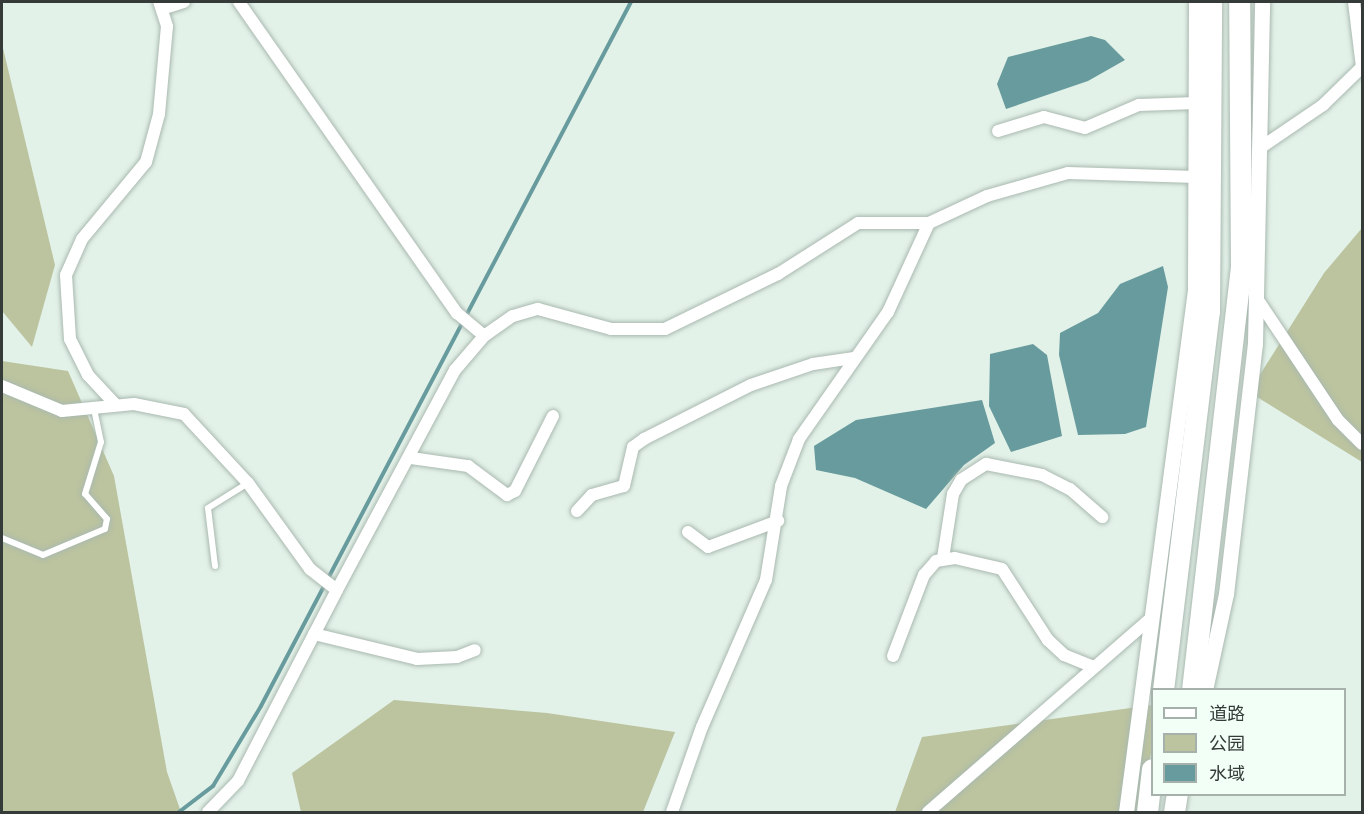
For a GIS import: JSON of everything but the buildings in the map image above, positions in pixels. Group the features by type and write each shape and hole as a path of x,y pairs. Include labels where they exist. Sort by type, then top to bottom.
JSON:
{"highway":[{"path":"1163,688 1209,312 1211,2"},
{"path":"1192,688 1241,266 1239,2"},
{"path":"1147,813 1151,778"},
{"path":"1174,813 1177,796"}],"street":[{"path":"116,404 88,375 70,339 66,275 82,239 146,162 159,114 162,5 184,2"},
{"path":"239,2 457,313 484,336"},
{"path":"1126,813 1149,620 1190,342 1196,177 1196,2"},
{"path":"1205,688 1226,594 1258,300 1263,146 1262,2"},
{"path":"1263,146 1323,105 1362,67 1354,2"},
{"path":"998,131 1044,117 1084,128 1139,105 1196,103"},
{"path":"208,813 238,781 314,634 334,588 411,458 455,370 484,336 513,316 538,309 611,329 665,329 778,274 858,223 930,223 987,196 1068,173 1196,177"},
{"path":"672,813 702,726 766,580 778,521 781,486 799,439 853,358 888,312 930,223"},
{"path":"1258,300 1338,420 1362,444"},
{"path":"577,512 592,495 624,486 633,447 644,439 751,385 821,361 853,358"},
{"path":"2,386 62,411 94,409 116,404 165,407 184,414 248,483 316,576 334,588"},
{"path":"411,458 468,466 507,495 515,491 553,416"},
{"path":"893,656 924,575 943,558 953,494 961,480 986,464 1042,475 1070,489 1102,517"},
{"path":"688,532 708,547 778,521"},
{"path":"943,558 1002,569 1048,640 1064,655 1091,666"},
{"path":"928,813 1091,666 1149,620"},
{"path":"314,634 417,659 457,657 475,650"}],"lane":[{"path":"2,538 43,555 105,529 107,519 85,494 101,442 94,409"},
{"path":"215,566 208,508 248,483"}],"green space":[{"path":"2,44 55,265 32,347 2,311"},
{"path":"1362,228 1362,462 1249,392 1324,273"},
{"path":"2,361 68,371 114,476 167,772 181,812 2,812"},
{"path":"394,700 547,713 675,732 643,812 301,812 292,773"},
{"path":"1151,705 1151,753 1140,812 895,812 922,737"}],"water":[{"path":"1091,36 1105,40 1125,60 1088,81 1006,109 997,84 1008,57"},
{"path":"1163,266 1168,287 1146,427 1125,434 1078,435 1059,355 1060,333 1098,313 1120,284"},
{"path":"1033,344 1047,355 1062,436 1011,452 989,406 990,354"},
{"path":"982,400 995,443 964,465 926,509 855,478 816,470 814,446 856,420"}],"waterway":[{"path":"179,812 213,786 261,706 631,2"}]}
